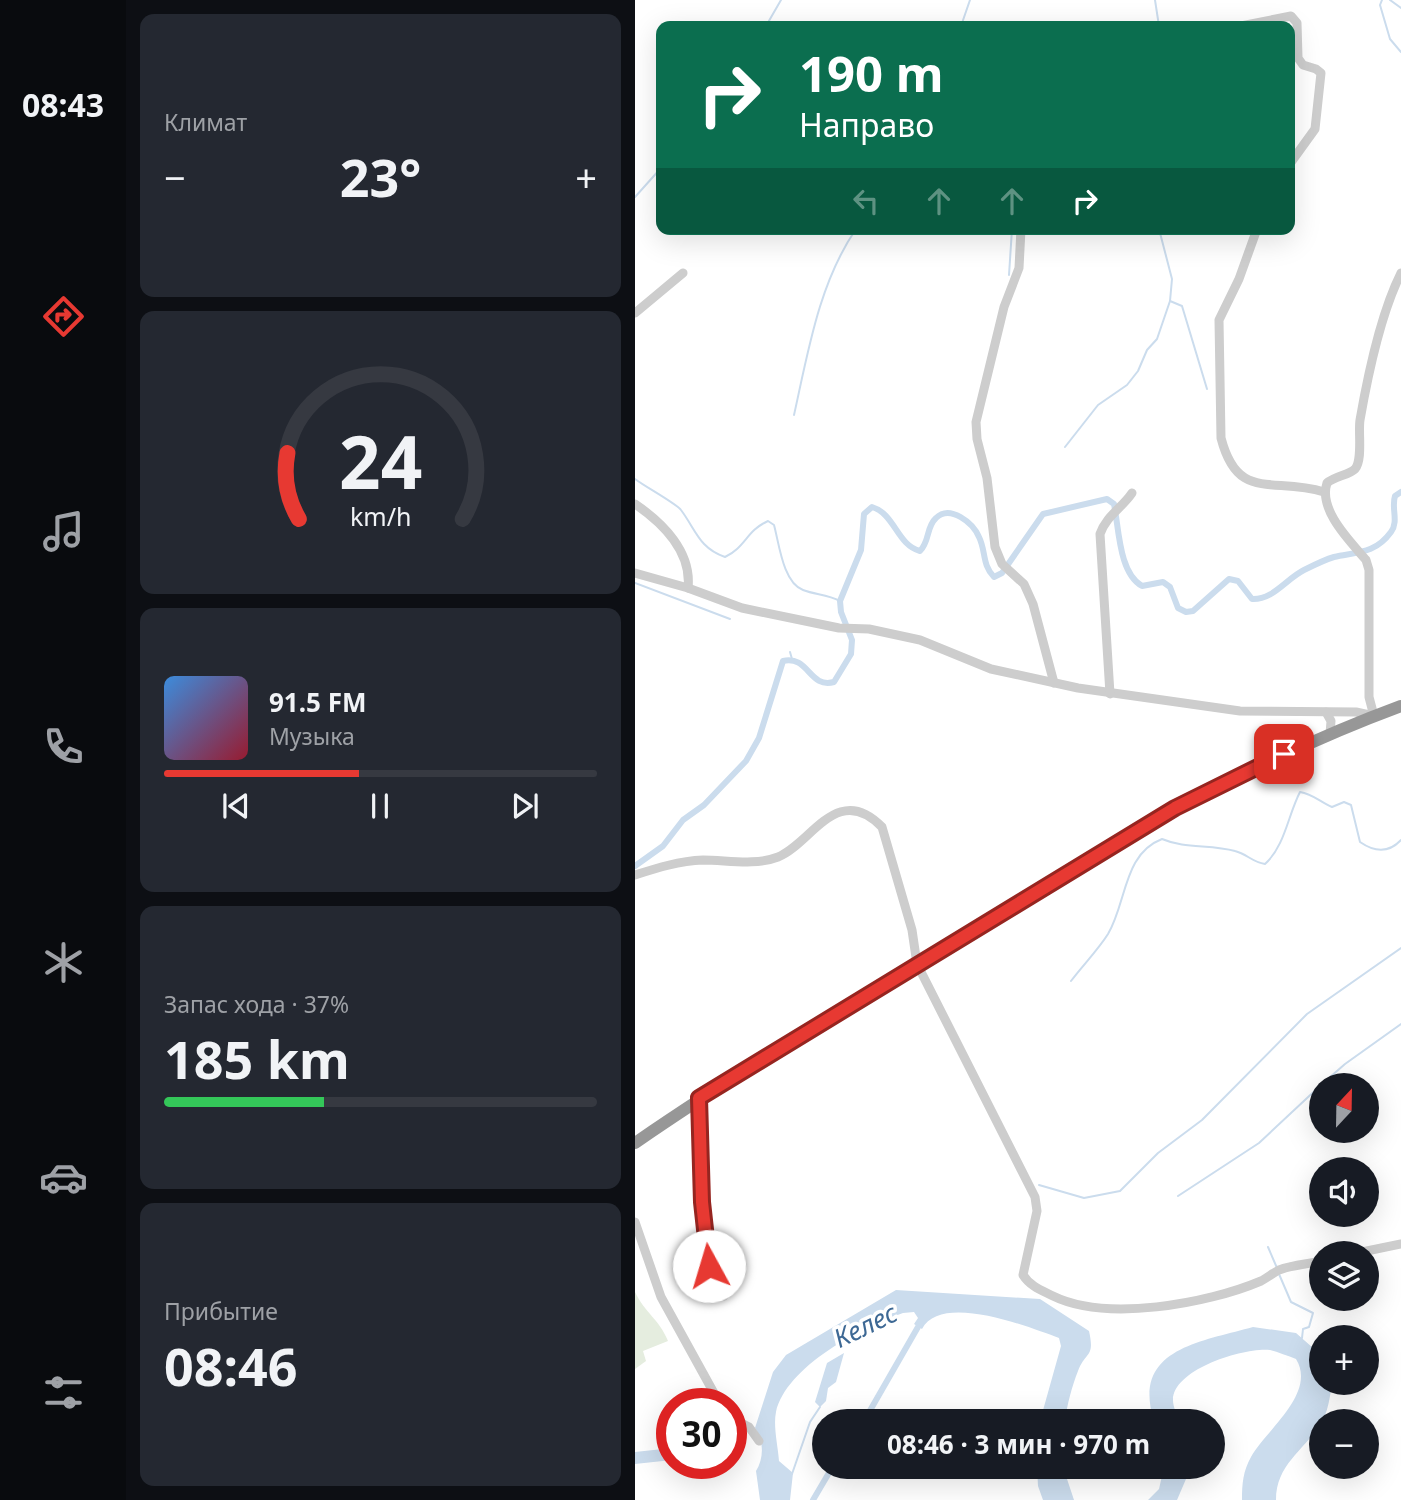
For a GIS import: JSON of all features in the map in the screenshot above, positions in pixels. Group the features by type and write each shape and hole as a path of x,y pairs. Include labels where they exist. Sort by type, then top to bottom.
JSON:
{"highway":[{"path":"635,1143 699,1098 1175,808 1246,771 1401,706"}],"street":[{"path":"1266,21 1291,16 1297,23 1298,58 1303,65 1316,69 1321,74 1315,129 1295,157"},
{"path":"1021,235 1019,268 999,330 976,422 977,439 987,478 995,547 1002,564 1025,584 1054,683"},
{"path":"1255,235 1239,279 1219,320 1221,438 1226,457 1240,478 1250,482 1303,485 1324,492"},
{"path":"635,313 683,273"},
{"path":"635,573 688,588 742,608 839,628 869,629 920,640 991,669 1110,694 1240,711 1357,712 1374,716 1369,698 1369,570 1366,560 1328,509 1324,492 1327,483 1354,471 1359,463 1358,434 1368,377 1387,303 1401,273"},
{"path":"1110,694 1100,534 1104,523 1124,506 1132,493"},
{"path":"635,504 678,544 689,574 688,588"},
{"path":"1326,712 1331,721 1330,734"},
{"path":"635,875 667,864 701,860 767,861 781,856 826,818 841,813 860,813 874,819 882,827 912,930 917,964 1035,1197 1037,1210 1023,1275 1028,1283 1067,1303 1089,1309 1123,1311 1194,1300 1260,1281 1281,1269 1309,1263"},
{"path":"699,1098 702,1202 709,1266 724,1296"},
{"path":"635,1223 661,1297 711,1388"},
{"path":"1379,1248 1401,1244"},
{"path":"747,1426 759,1440"}],"shaded area":[{"path":"635,1292 668,1341 643,1351 646,1361 635,1369"}],"water":[{"name":"Келес","path":"896,1290 1040,1299 1089,1331 1091,1340 1089,1354 1076,1377 1067,1409 1043,1409 1061,1346 1059,1338 1007,1321 966,1313 947,1313 932,1318 922,1329 914,1324 918,1318 914,1312 903,1313 867,1328 827,1351 794,1380 783,1395 776,1412 775,1430 779,1461 793,1473 790,1500 760,1500 756,1471 762,1450 755,1428 773,1372 786,1355"},
{"path":"1253,1327 1296,1333 1309,1344 1309,1395 1330,1395 1327,1409 1309,1409 1309,1439 1280,1477 1276,1500 1242,1500 1243,1483 1251,1457 1295,1398 1301,1372 1296,1359 1270,1350 1228,1356 1197,1370 1185,1379 1176,1389 1173,1400 1174,1409 1152,1409 1149,1397 1152,1378 1161,1364 1192,1344"},
{"path":"844,1353 836,1382 828,1388 826,1401 820,1407 815,1402 827,1363"},
{"path":"656,1450 656,1462 635,1464 635,1452"},
{"path":"1038,1479 1067,1479 1074,1500 1043,1500"},
{"path":"1161,1479 1186,1479 1177,1500 1148,1500 1159,1489"}],"waterway":[{"path":"769,21 781,0"},
{"path":"963,21 970,0"},
{"path":"1155,0 1158,21"},
{"path":"1382,0 1380,5 1390,39 1401,52"},
{"path":"1390,0 1401,8"},
{"path":"635,197 656,174"},
{"path":"794,415 816,319 833,272 852,235"},
{"path":"1009,275 1012,235"},
{"path":"1065,447 1098,405 1127,385 1138,371 1147,350 1157,339 1170,301 1172,279 1161,235"},
{"path":"1170,301 1182,306 1207,389"},
{"path":"635,479 678,507 709,549 725,557 737,549 755,529 768,521 774,525 786,571 796,586 840,601"},
{"path":"635,866 663,846 683,820 704,805 746,761 759,738 783,661 792,660 798,663 819,681 834,682 851,654 852,640 841,612 840,601 861,550 864,514 872,507 886,516 906,543 920,551 936,518 948,513 961,517 976,532 988,568 994,577 1002,573 1043,514 1107,499 1114,504 1121,550 1134,580 1142,586 1163,582 1170,587 1178,608 1186,612 1193,611 1229,579 1238,581 1252,599 1260,598 1273,593 1297,574 1319,563 1372,548 1391,532 1395,519 1395,496 1401,492"},
{"path":"635,583 730,619"},
{"path":"790,652 792,659"},
{"path":"1071,981 1108,934 1127,880 1140,856 1149,846 1162,839 1235,851 1265,864 1282,839 1300,792 1332,807 1344,802 1351,805 1360,842 1365,845 1381,850 1401,840"},
{"path":"1039,1185 1084,1198 1120,1191 1158,1153 1202,1120 1307,1014 1401,948"},
{"path":"1335,1073 1401,1024"},
{"path":"1178,1196 1259,1143 1309,1096"},
{"path":"1268,1247 1277,1268"},
{"path":"1279,1274 1291,1302 1313,1313 1309,1327 1303,1329 1302,1338"},
{"path":"871,1409 922,1320"},
{"path":"792,1474 810,1422 820,1407"},
{"path":"813,1500 825,1479"}],"route":[{"path":"709,1266 702,1202 699,1098 1036,890 1175,808 1284,754"}]}
